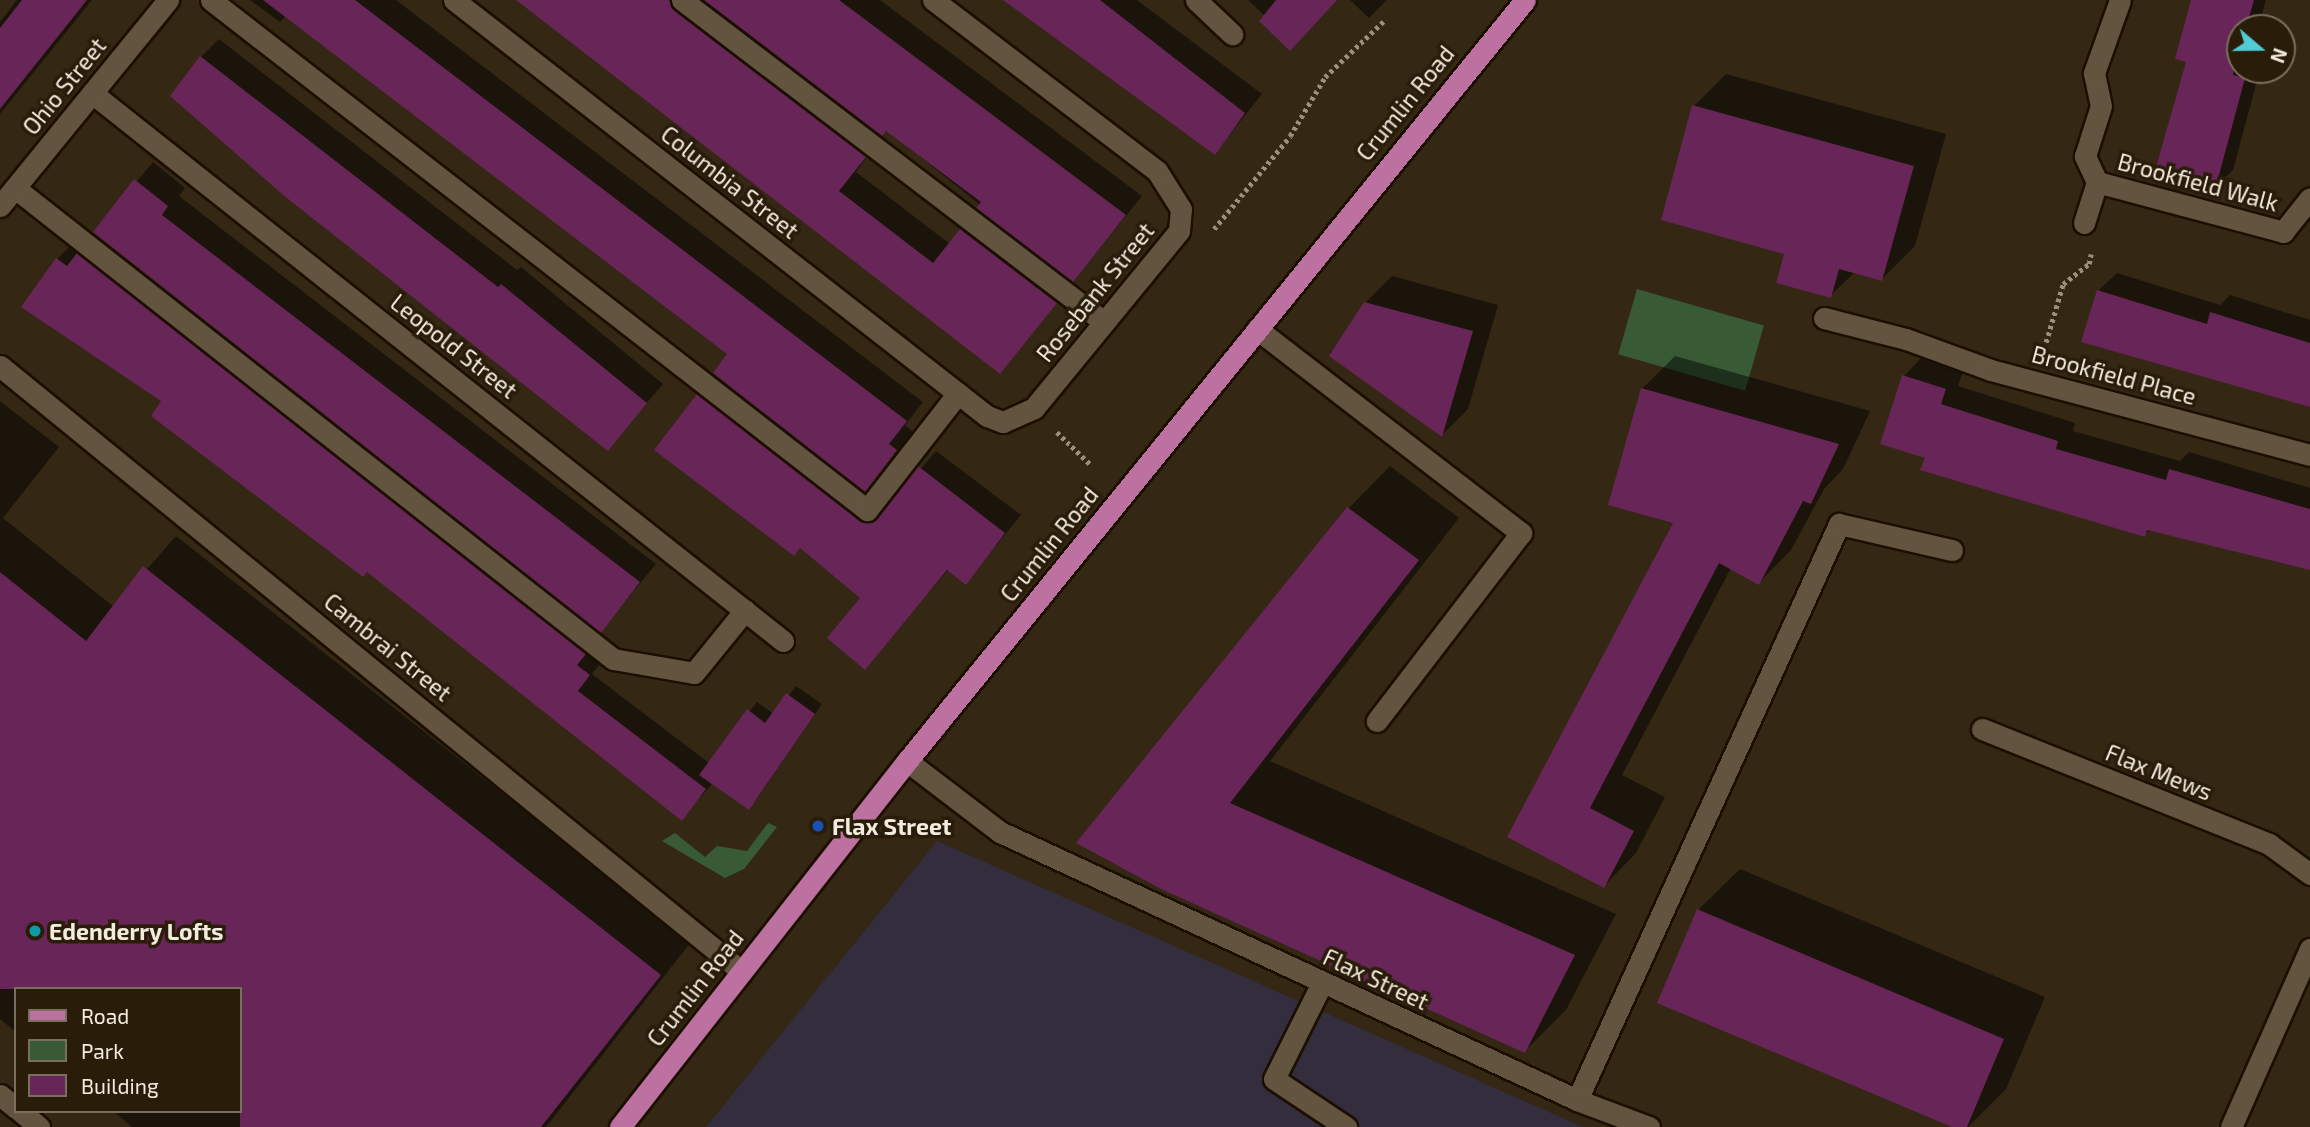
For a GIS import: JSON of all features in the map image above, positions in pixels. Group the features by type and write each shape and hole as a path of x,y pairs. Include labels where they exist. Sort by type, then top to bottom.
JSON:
{"main road":[{"name":"Crumlin Road","path":"620,1127 907,761 1525,0"}],"street":[{"name":"Ohio Street","path":"0,206 168,0"},
{"path":"211,0 867,510 966,400"},
{"name":"Columbia Street","path":"454,0 966,400"},
{"path":"682,0 1104,322"},
{"name":"Rosebank Street","path":"933,0 1173,189 1179,231 1021,418 1003,422 966,400"},
{"path":"1196,0 1232,34"},
{"name":"Brookfield Walk","path":"2084,223 2097,182 2085,156 2101,106 2094,74 2120,0"},
{"name":"Leopold Street","path":"92,93 783,641"},
{"name":"Brookfield Walk","path":"2097,182 2283,232 2310,198"},
{"path":"15,188 613,659 694,673 745,610"},
{"name":"Brookfield Place","path":"1824,318 1906,340 2034,381 2310,454"},
{"path":"1257,329 1521,533 1377,721"},
{"name":"Cambrai Street","path":"0,366 741,971"},
{"path":"1577,1100 1839,524 1952,550"},
{"name":"Flax Mews","path":"1982,729 2269,844 2310,874"},
{"name":"Flax Street","path":"907,761 1000,832 1577,1100 1649,1127"},
{"path":"2231,1127 2310,949"},
{"path":"1322,982 1273,1079 1346,1127"},
{"path":"0,1095 14,1107"},
{"path":"22,1113 39,1127"}],"path":[{"path":"2034,381 2063,284 2089,264 2084,223"},
{"path":"1048,425 1091,465"}],"shaded area":[{"path":"937,841 1583,1127 706,1127"}],"green space":[{"path":"1637,289 1764,325 1745,391 1618,354"},
{"path":"768,823 777,827 744,869 725,878 662,841 675,833 705,857 717,846 747,851"}],"building":[{"path":"22,0 87,0 0,109 0,28"},
{"path":"263,0 355,0 907,421 889,444 897,450 865,492 713,373 727,354"},
{"path":"516,0 669,0 674,10 866,157 839,191 933,263 960,229 1057,303 1000,374"},
{"path":"704,0 839,0 1126,215 1073,282 976,208 981,202 886,131 882,136"},
{"path":"1003,0 1100,0 1245,113 1215,155"},
{"path":"1276,0 1337,0 1290,51 1259,21"},
{"path":"2191,0 2254,0 2250,14 2226,14 2226,84 2243,84 2215,190 2154,174 2186,62 2175,59"},
{"path":"200,56 498,287 501,284 647,403 608,451 283,195 170,96"},
{"path":"1692,105 1914,166 1882,281 1839,269 1831,298 1776,283 1784,254 1661,220"},
{"path":"134,179 168,206 162,215 640,582 601,633 93,232"},
{"path":"77,253 586,654 577,665 590,675 578,691 706,789 682,821 367,572 363,577 151,416 161,401 21,307 56,258 67,266"},
{"path":"2097,290 2207,324 2210,312 2310,343 2310,407 2081,342"},
{"path":"1364,302 1473,331 1442,437 1329,356"},
{"path":"1902,375 1946,389 1941,404 2058,441 2056,449 2166,480 2169,469 2310,509 2310,570 2147,530 2145,537 1920,470 1925,458 1880,444"},
{"path":"1641,388 1839,444 1811,504 1803,501 1759,585 1719,563 1590,808 1634,831 1604,888 1507,837 1673,523 1608,505"},
{"path":"697,394 860,521 877,519 918,466 1005,533 966,585 947,570 865,670 827,638 860,598 800,548 794,556 654,450"},
{"path":"1347,507 1419,560 1230,803 1575,955 1525,1053 1161,889 1076,843"},
{"path":"143,566 661,975 541,1127 240,1127 242,987 0,989 0,572 86,641"},
{"path":"786,693 815,714 749,810 699,775 747,709 765,723"},
{"path":"1697,909 2004,1039 1967,1127 1952,1127 1657,1003"}],"place":[{"name":"Flax Street","path":"818,826"},
{"name":"Edenderry Lofts","path":"35,931"}]}
